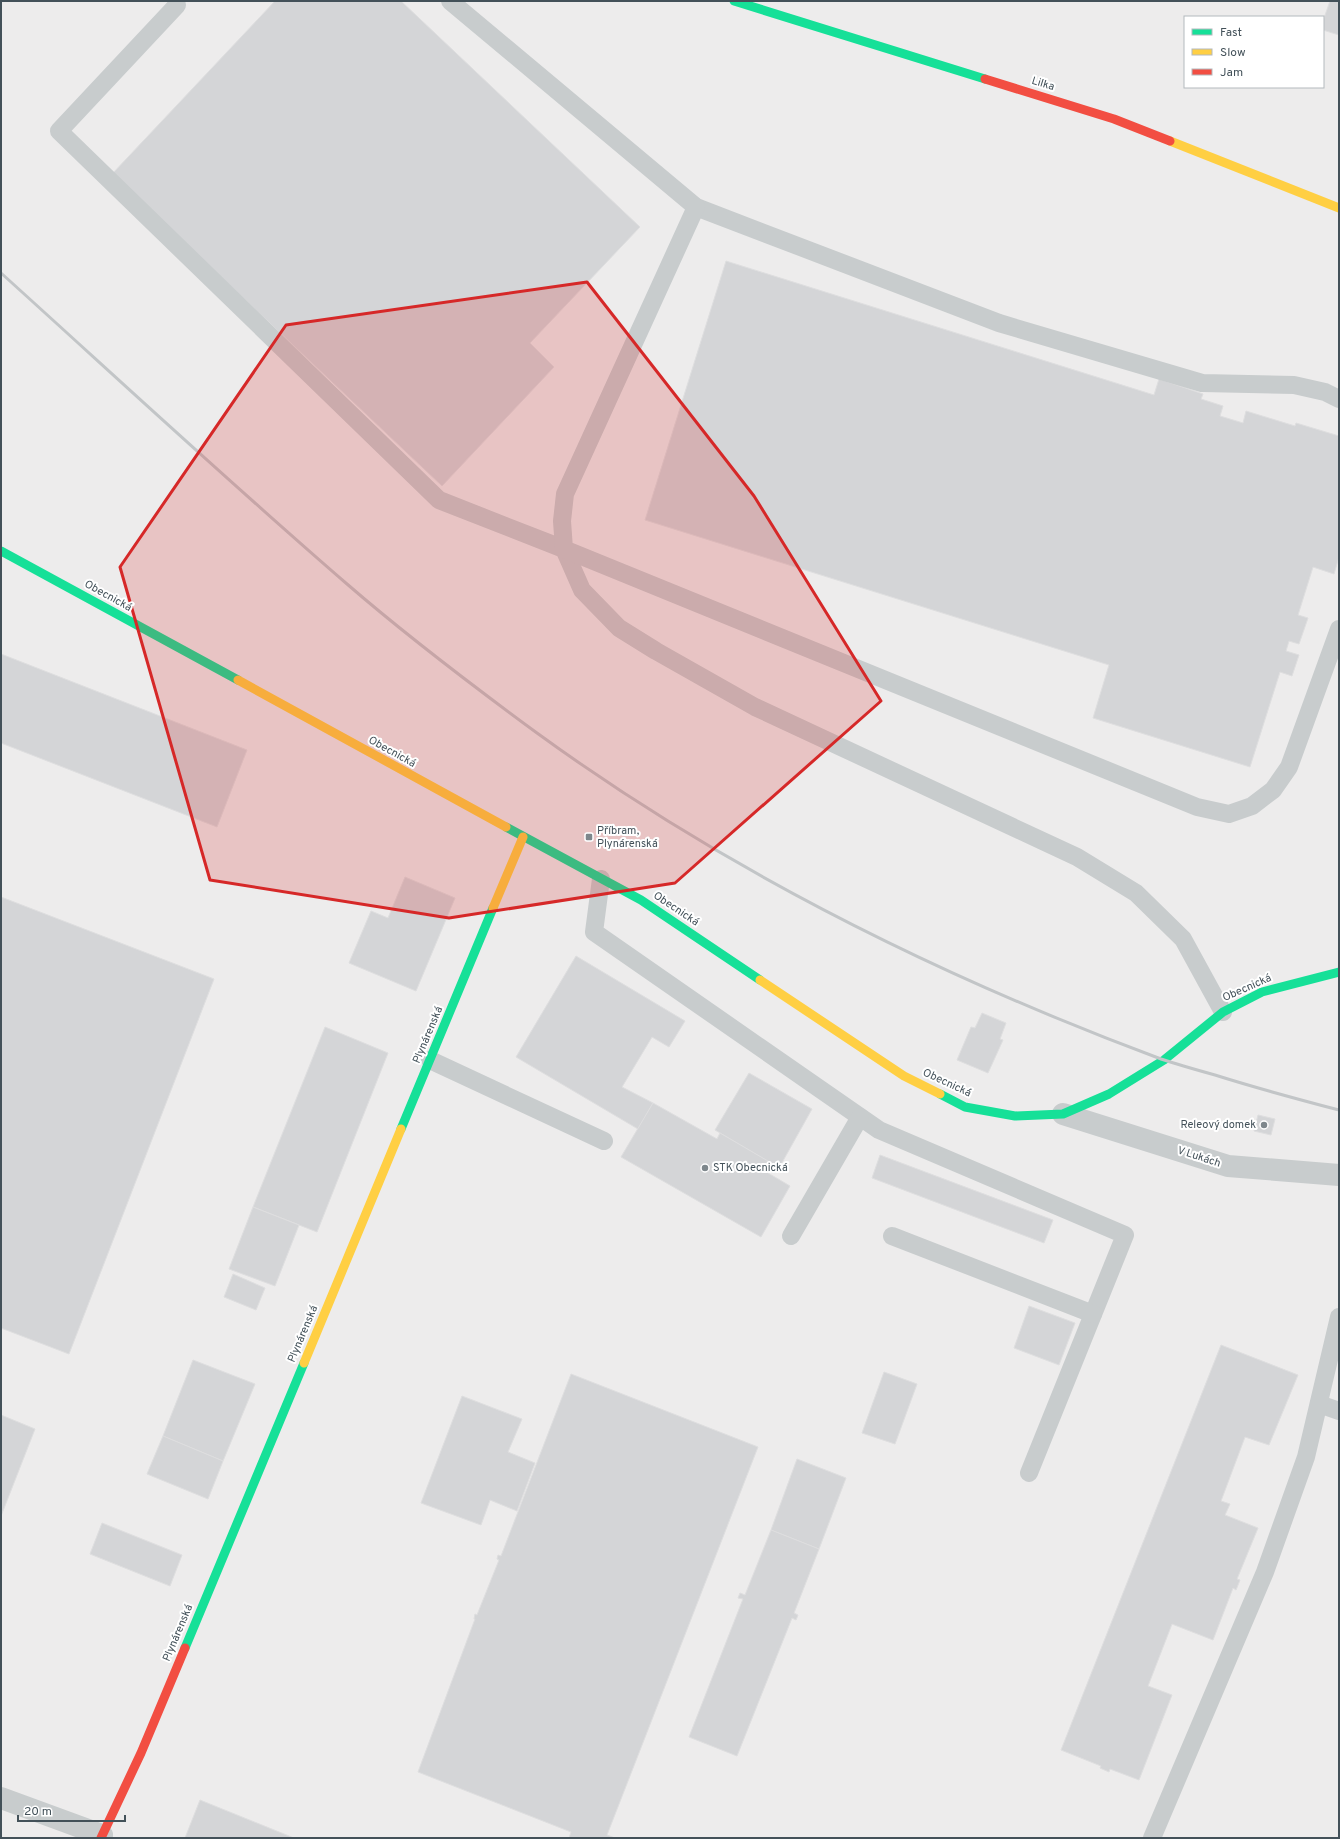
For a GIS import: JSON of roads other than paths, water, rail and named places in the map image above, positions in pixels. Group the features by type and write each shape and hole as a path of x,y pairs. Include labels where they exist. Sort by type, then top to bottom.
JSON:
{"street":[{"name":"Lilka","path":"734,1 1114,119 1339,208"},
{"name":"Obecnická","path":"1,551 641,900 904,1076 965,1107 1015,1116 1063,1114 1109,1094 1164,1060 1223,1012 1262,992 1339,972"},
{"name":"Plynárenská","path":"104,1837 141,1753 523,837"},
{"name":"V Lukách","path":"1063,1114 1228,1166 1339,1175"},
{"path":"1,1798 104,1837"}],"lane":[{"path":"450,1 696,207 999,323 1202,383 1294,385 1325,392 1339,398"},
{"path":"175,2 58,131 439,500 564,549 1197,807 1229,814 1252,806 1273,790 1289,767 1339,629"},
{"path":"696,207 566,494 562,521 564,549 582,590 619,628 656,651 755,707 1077,856 1136,893 1183,939 1223,1012"},
{"path":"601,879 594,932 879,1130 1125,1235 1029,1473"},
{"path":"430,1060 604,1141"},
{"path":"791,1236 860,1117"},
{"path":"892,1236 1093,1314"},
{"path":"1152,1838 1265,1572 1306,1457 1339,1317"},
{"path":"1319,1404 1339,1411"}],"railway":[{"path":"1,273 173,430 393,623 537,733 610,784 684,831 760,876 838,917 917,956 998,993 1161,1059 1261,1089 1339,1110"}],"place":[{"name":"Příbram, Plynárenská","path":"589,837"},
{"name":"Releový domek","path":"1264,1125"},
{"name":"STK Obecnická","path":"705,1168"}]}
